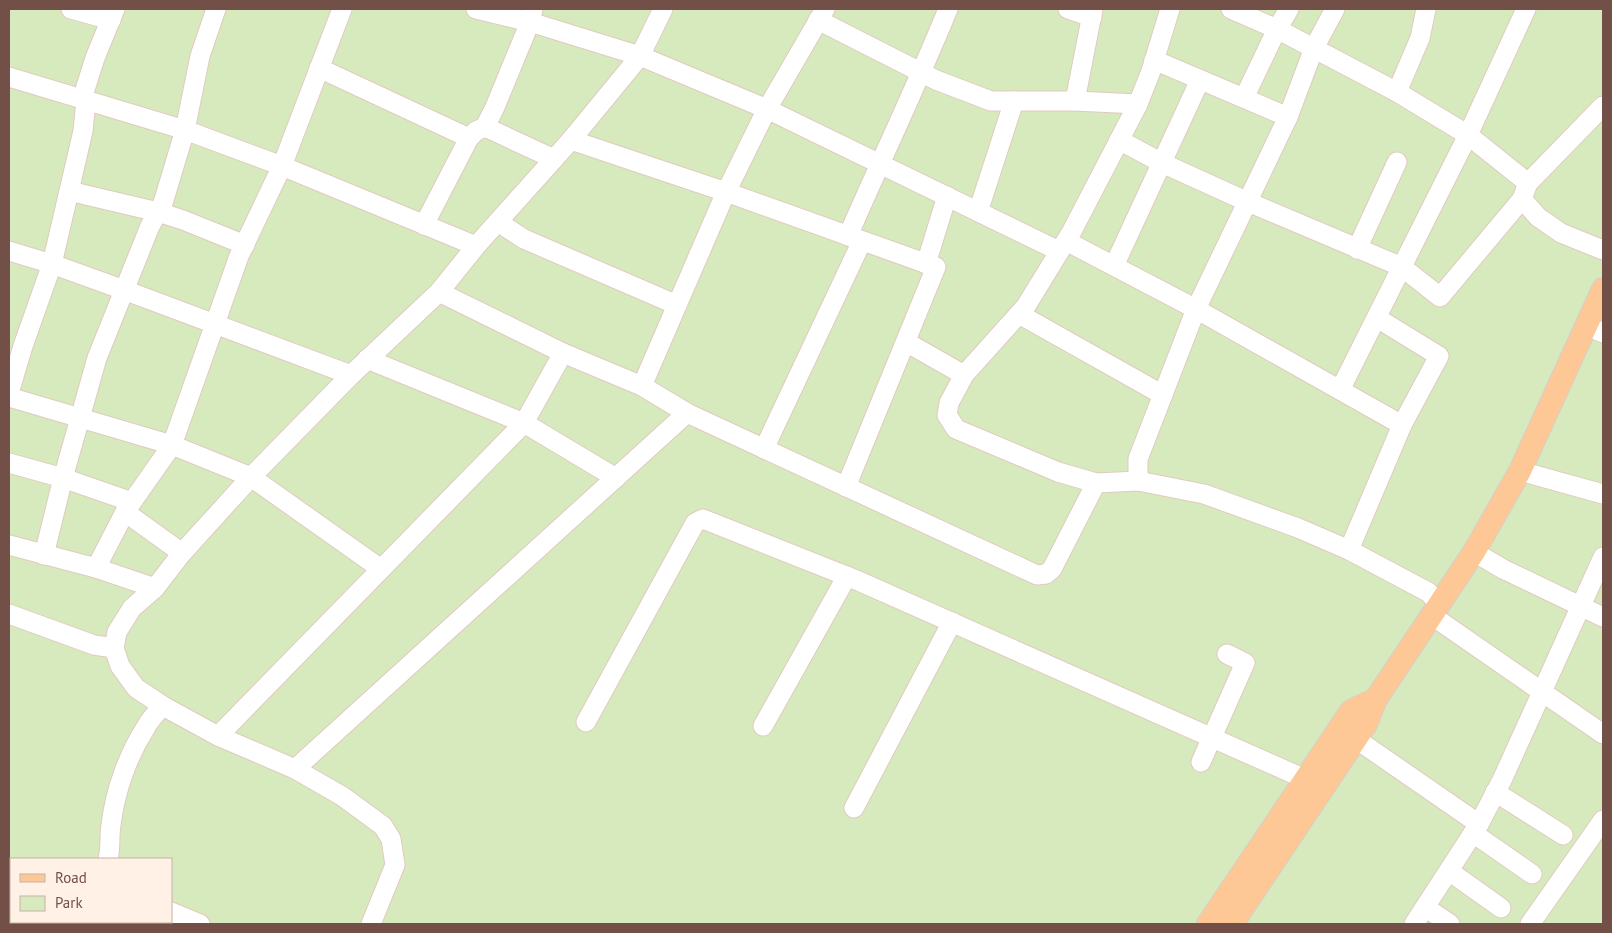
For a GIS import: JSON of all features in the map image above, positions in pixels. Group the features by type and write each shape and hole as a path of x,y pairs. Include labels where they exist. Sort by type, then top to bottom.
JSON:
{"main road":[{"path":"1232,924 1366,724 1376,699 1474,552 1520,471 1595,329 1603,289"},
{"path":"1208,924 1351,711 1376,699"}],"street":[{"path":"9,393 16,343 52,264 83,131 84,100 95,58 113,14 70,9"},
{"path":"44,555 63,478 97,358 150,226 163,203 186,130 200,56 216,9"},
{"path":"96,568 128,507 172,445 214,324 245,245 282,166 342,9"},
{"path":"476,9 531,15 640,56 767,109 978,212 1114,266 1196,309 1402,425"},
{"path":"371,924 395,865 392,839 383,826 342,796 295,769 218,736 163,706 136,688 120,666 114,648 117,632 132,608 155,588 182,553 251,477 351,375 439,292 476,246 571,140 640,56 663,9"},
{"path":"764,448 855,238 880,163 922,73 948,9"},
{"path":"1068,9 1092,13 1075,101"},
{"path":"1170,9 1138,104 1063,246 1026,306 964,375 949,403 947,415 956,430 1058,472 1096,484 1138,482 1204,494 1298,528 1349,550 1428,592 1435,609 1542,692 1602,730"},
{"path":"1231,9 1277,29 1397,92 1468,135 1525,191 1538,217 1561,233 1603,250"},
{"path":"1244,98 1277,29 1289,9"},
{"path":"1138,482 1138,459 1196,309 1288,117 1314,48 1334,9"},
{"path":"1397,92 1420,38 1426,9"},
{"path":"1340,390 1468,135 1526,9"},
{"path":"642,386 726,192 818,13 922,73 992,101 1075,101 1138,104"},
{"path":"485,127 495,107 531,15"},
{"path":"1154,60 1288,117"},
{"path":"318,68 469,138"},
{"path":"9,77 186,130 282,166 476,246"},
{"path":"1114,266 1200,80"},
{"path":"978,212 1014,101"},
{"path":"1120,140 1162,163 1248,202 1402,267 1440,296 1525,191 1603,106"},
{"path":"424,225 469,138 476,130 485,127 554,159"},
{"path":"571,140 726,192 936,267 846,487"},
{"path":"1357,248 1397,162"},
{"path":"69,191 158,212 245,245"},
{"path":"926,264 947,196"},
{"path":"498,222 524,238 677,305"},
{"path":"9,251 124,290 351,375"},
{"path":"439,292 563,353 642,386 687,413 1037,575 1046,574 1052,569 1096,484"},
{"path":"1019,314 1163,395"},
{"path":"1349,550 1402,425 1439,356 1377,318"},
{"path":"906,342 964,375"},
{"path":"218,736 524,423 563,353"},
{"path":"367,360 524,423 616,478"},
{"path":"9,397 172,445 251,477 381,569"},
{"path":"295,769 687,413"},
{"path":"9,464 63,478 128,507 182,553"},
{"path":"1520,471 1603,494"},
{"path":"586,722 696,524 703,519 847,576 1305,779"},
{"path":"9,545 96,568 155,588"},
{"path":"1474,552 1503,569 1603,617"},
{"path":"1414,924 1476,829 1496,792 1603,557"},
{"path":"763,726 847,576"},
{"path":"9,614 94,645 114,648"},
{"path":"854,808 952,622"},
{"path":"1201,762 1245,664 1227,654"},
{"path":"108,858 111,848 111,826 118,792 132,752 146,725 163,706"},
{"path":"1356,739 1476,829 1532,874"},
{"path":"1496,792 1563,835"},
{"path":"1530,924 1603,820"},
{"path":"1449,871 1501,908"},
{"path":"1425,907 1450,924"},
{"path":"172,912 200,924"}],"green space":[{"path":"9,9 1603,9 1603,924 9,924"}]}
